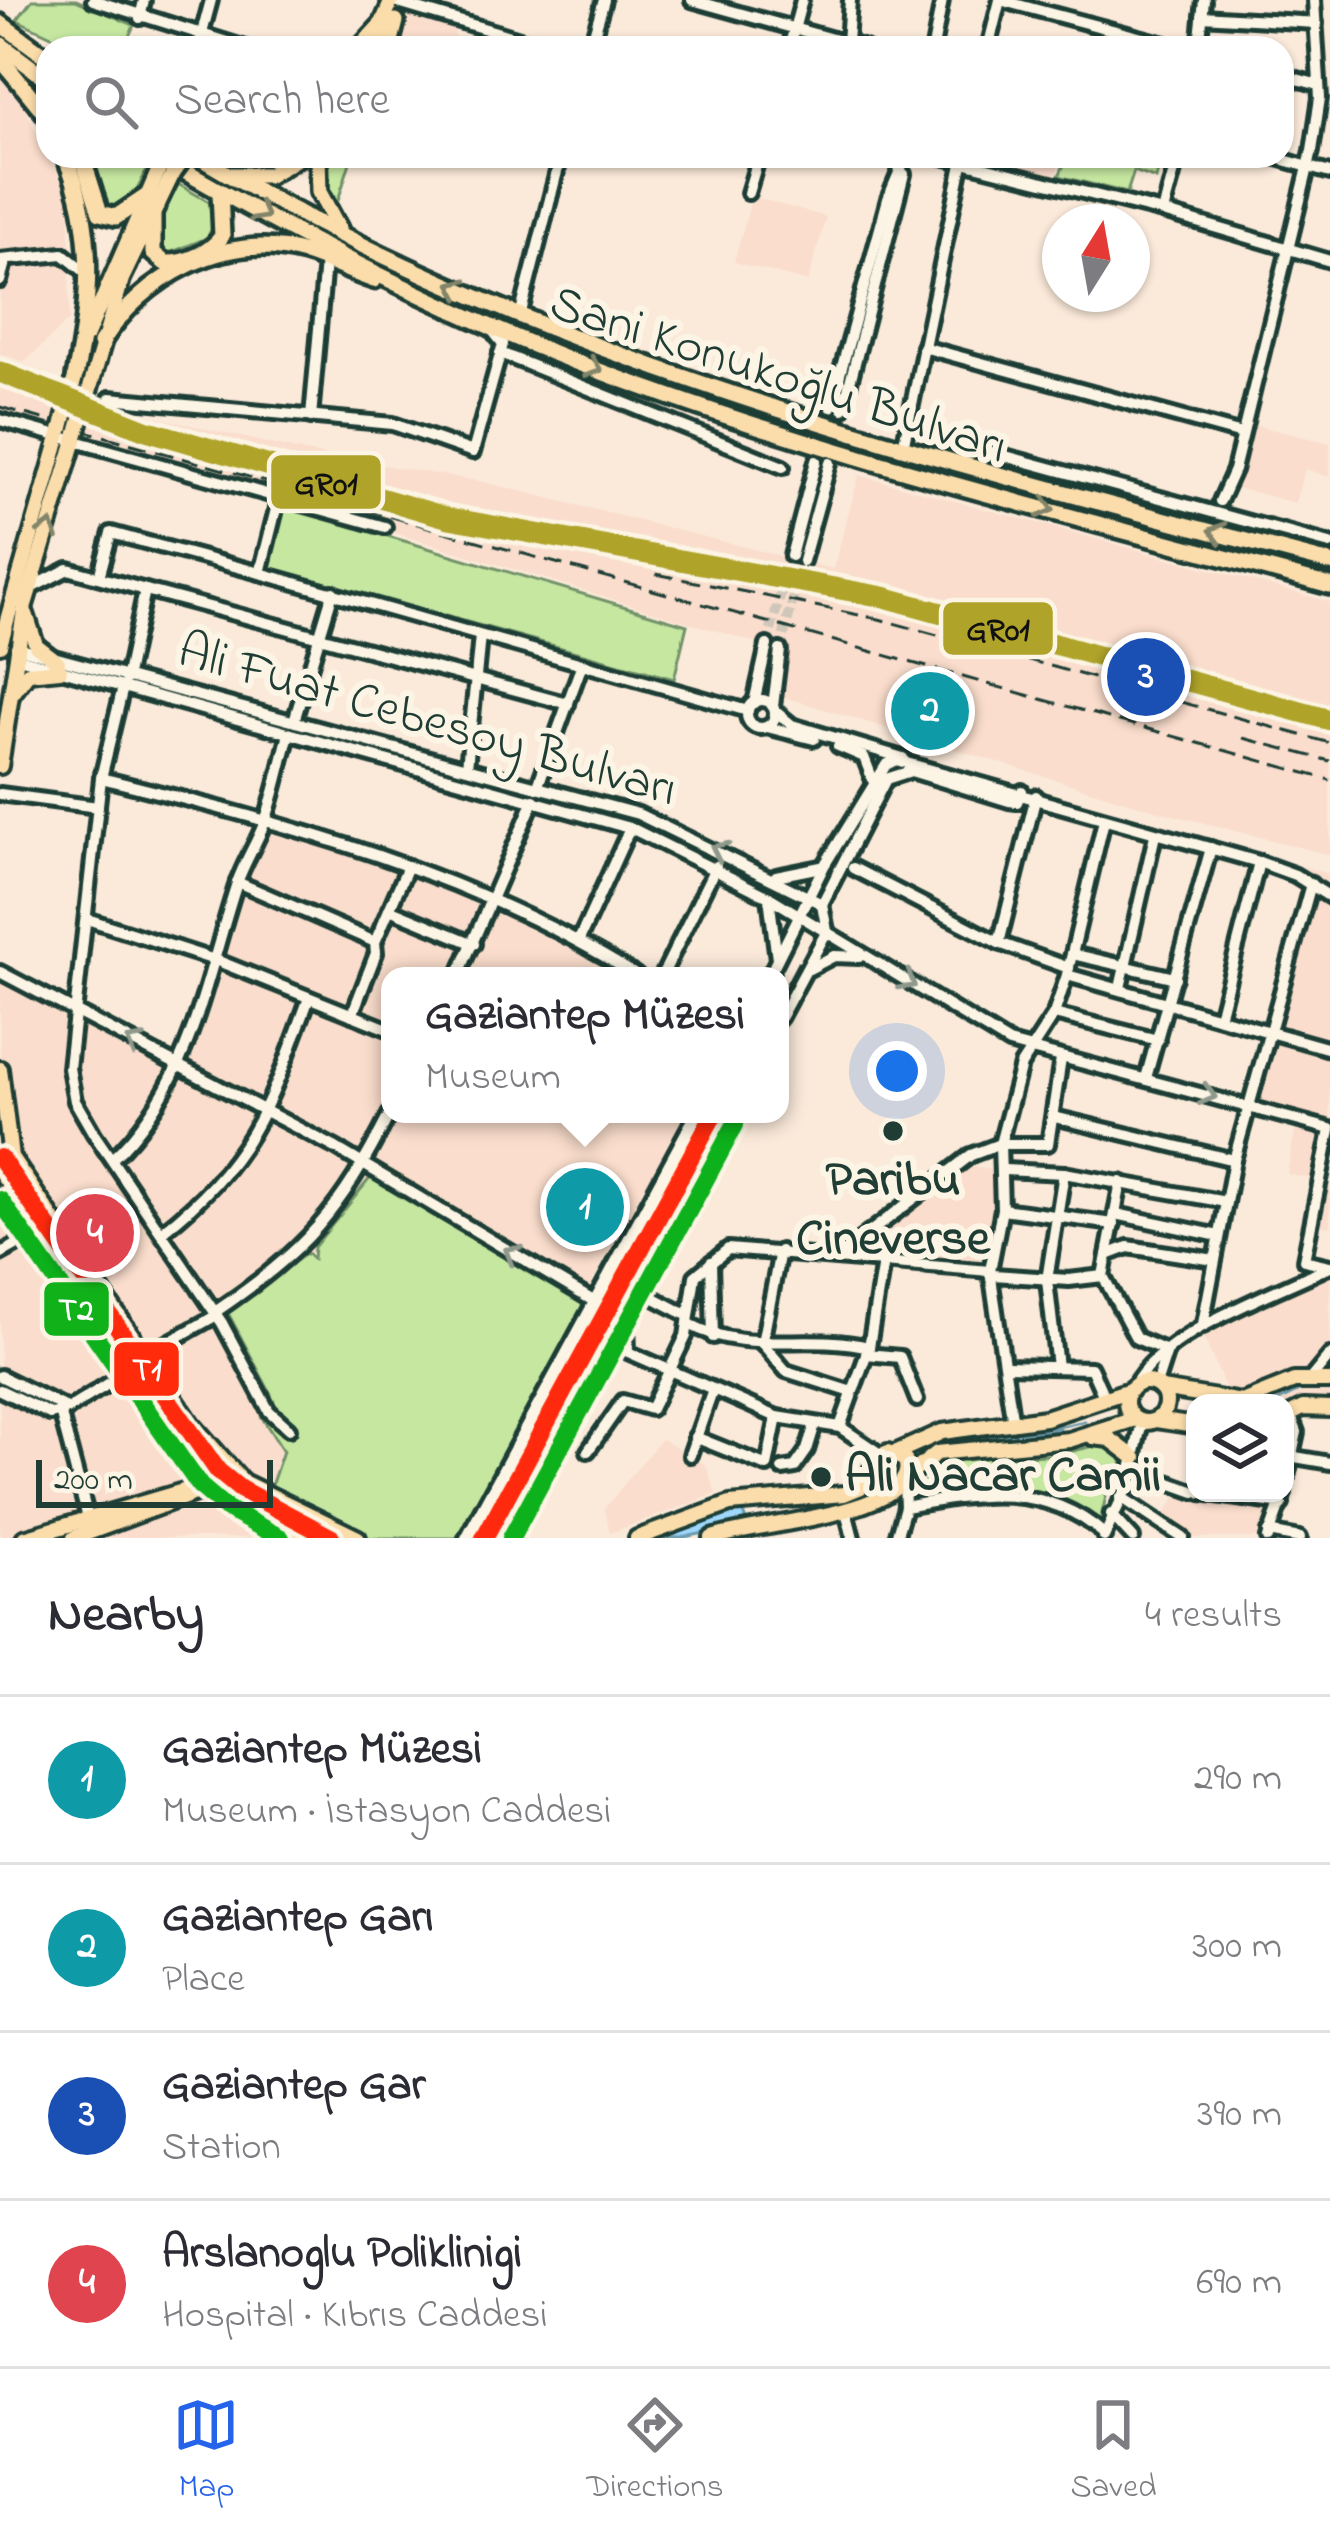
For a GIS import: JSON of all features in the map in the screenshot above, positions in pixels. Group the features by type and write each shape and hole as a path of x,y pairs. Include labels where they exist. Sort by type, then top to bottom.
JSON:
{"highway":[{"path":"392,36 396,21"},
{"path":"3,33 36,42"},
{"path":"3,33 36,51"},
{"path":"3,33 36,67"},
{"path":"0,58 36,102"},
{"path":"70,168 82,197 88,274 87,320 75,377"},
{"path":"86,168 100,213 116,217 146,196"},
{"name":"Sani Konukoğlu Bulvarı","path":"165,168 220,191 415,292 692,404 1330,586"},
{"name":"Sani Konukoğlu Bulvarı","path":"217,168 349,240 674,378 1330,563"},
{"path":"227,174 268,175 280,168"},
{"path":"318,168 319,192 329,218 349,240"},
{"path":"153,216 153,254 165,263 181,262 212,248 222,236 220,191"},
{"path":"100,343 122,310 171,272 238,250 273,247 415,292"}],"main road":[{"path":"384,36 396,21 394,1"},
{"path":"370,36 394,1"},
{"path":"0,615 31,588 68,433 75,377 95,307 162,168"},
{"path":"0,766 7,710 5,648 68,433 92,381 122,279 153,216 163,168"},
{"path":"18,602 30,635 59,666"},
{"path":"7,710 28,673 59,666"},
{"path":"0,1069 5,1151 140,1361 192,1456 213,1482 303,1538"},
{"path":"0,1171 5,1184 220,1460 243,1482 358,1538"},
{"path":"637,1538 730,1504 844,1494 861,1487 888,1454 942,1432 1012,1424 1132,1388 1159,1387 1242,1402 1312,1377 1330,1381"},
{"path":"723,1536 773,1522 864,1508 937,1453 1088,1436 1144,1420 1166,1406 1159,1387"},
{"path":"1132,1388 1126,1402 1144,1420 1186,1425"},
{"path":"1294,1415 1330,1409"},
{"path":"1088,1436 1110,1438 1134,1464"},
{"path":"888,1454 908,1465 901,1483"},
{"path":"181,1495 192,1456"},
{"path":"213,1482 220,1460"},
{"path":"870,1473 876,1484 901,1483"},
{"path":"74,1538 102,1534 213,1482 243,1482"},
{"path":"24,1538 181,1495 250,1506"}],"street":[{"path":"93,0 198,36"},
{"path":"140,18 144,0"},
{"path":"201,36 211,0"},
{"path":"594,36 604,0"},
{"path":"692,0 811,36"},
{"path":"793,36 802,0"},
{"path":"845,36 850,0"},
{"path":"935,36 942,0"},
{"path":"984,0 1134,36"},
{"path":"1200,36 1204,0"},
{"path":"1220,501 1242,434 1324,110 1319,86 1324,50 1314,0"},
{"path":"394,1 510,36"},
{"path":"991,36 1000,1"},
{"path":"1202,16 1316,23"},
{"path":"1294,79 1319,86"},
{"path":"1294,162 1330,173"},
{"path":"520,316 557,168"},
{"path":"748,193 755,168"},
{"path":"837,408 904,168"},
{"path":"904,443 961,168"},
{"path":"997,168 1330,261"},
{"path":"1163,212 1175,168"},
{"path":"0,280 3,261 64,254 88,274"},
{"path":"311,417 326,262"},
{"path":"110,398 393,424 472,452 503,344 486,323"},
{"path":"923,347 1242,434"},
{"path":"500,353 783,467"},
{"path":"0,420 68,433 385,527"},
{"path":"946,440 1330,544"},
{"path":"797,558 823,462"},
{"path":"260,573 279,497"},
{"path":"99,577 111,533 583,664 774,709 792,724 1022,791 1104,820 1259,862 1330,897"},
{"path":"31,588 68,569 568,704"},
{"path":"145,590 101,778 70,1068 75,1101 216,1313 269,1411 290,1430"},
{"path":"112,1160 156,1113 177,1066 218,961 237,882 266,820 334,592"},
{"path":"466,767 481,636"},
{"name":"Ali Fuat Cebesoy Bulvarı","path":"5,648 291,727 466,767 535,794 638,814 822,904"},
{"path":"767,727 774,709 773,648 751,707 750,723 856,752 864,757 874,783"},
{"path":"462,967 496,897 583,664"},
{"path":"291,727 535,794 630,828 716,866 1028,1050 1330,1129 1304,1260 1330,1266"},
{"path":"774,967 824,866 874,783 891,761 906,759"},
{"path":"789,1002 827,932 822,904 886,779 911,771 1017,802 1022,791"},
{"path":"101,778 266,820 496,897 622,967"},
{"path":"0,794 98,807"},
{"path":"999,943 1036,796"},
{"path":"1012,1424 992,1273 1002,1209 1000,1144 1028,1050 1054,1014 1068,971 1104,820"},
{"path":"579,940 630,828"},
{"path":"1120,988 1155,835"},
{"path":"1145,1078 1210,848"},
{"path":"1219,1017 1259,862"},
{"path":"352,1015 376,953 375,942 408,866"},
{"path":"666,967 716,866"},
{"path":"772,876 795,876 824,866"},
{"path":"854,868 999,943 1068,971 1330,1049"},
{"path":"237,882 375,942"},
{"path":"1202,1324 1234,1160 1311,884"},
{"path":"770,897 777,961"},
{"path":"389,909 474,944"},
{"path":"87,919 218,961 381,1026"},
{"path":"807,970 842,954 873,961"},
{"path":"1072,954 1175,978"},
{"path":"0,972 364,1165 593,1302 614,1310 627,1320 628,1352 669,1374 777,1417 840,1427 888,1454"},
{"path":"163,1231 226,1177 267,1112 309,998"},
{"path":"1054,1014 1158,1040"},
{"path":"840,1255 971,1155 1000,1144 1048,1144 1061,1059"},
{"path":"1054,1117 1234,1160"},
{"path":"0,1390 50,1414 216,1313 287,1263 364,1165 385,1123"},
{"path":"466,1538 691,1123"},
{"path":"491,1538 721,1123"},
{"path":"1004,1170 1064,1173 1226,1202"},
{"path":"1057,1366 1047,1280 1064,1173"},
{"path":"1121,1182 1103,1276 1146,1364"},
{"path":"1002,1209 1115,1219 1219,1237"},
{"path":"0,1254 43,1230"},
{"path":"1107,1256 1128,1247 1215,1260"},
{"path":"588,1451 623,1401 651,1409 688,1320 695,1276 728,1249 840,1255 1047,1280 1103,1276"},
{"path":"762,1343 780,1251"},
{"path":"711,1262 713,1337"},
{"path":"840,1427 867,1350 883,1262"},
{"path":"1132,1388 1146,1364 1202,1324 1330,1266"},
{"path":"623,1294 641,1292 713,1337 900,1357 917,1400"},
{"path":"1136,1338 1167,1351"},
{"path":"762,1343 786,1371 852,1392"},
{"path":"1159,1387 1167,1351"},
{"path":"1312,1377 1330,1355"},
{"path":"1006,1366 1090,1367 1105,1399"},
{"path":"0,1376 63,1408"},
{"path":"690,1455 712,1392"},
{"path":"63,1408 88,1518"},
{"path":"695,1437 767,1466 777,1417"},
{"path":"905,1507 990,1494 1036,1497 1079,1514 1104,1536 1134,1464 1144,1420"},
{"path":"782,1469 795,1467 807,1450 815,1424"},
{"path":"1294,1457 1330,1463"},
{"path":"1134,1464 1186,1487"},
{"path":"896,1538 905,1507 901,1483"},
{"path":"1121,1497 1183,1538"},
{"path":"1281,1502 1269,1535 1300,1538"},
{"path":"846,1510 854,1538"},
{"path":"1111,1514 1132,1538"},
{"path":"773,1522 782,1538"}],"shaded area":[{"path":"404,11 453,25 455,36 399,36"},
{"path":"0,60 36,131 36,168 55,168 70,198 69,320 25,362 0,354"},
{"path":"1023,168 1058,168 1055,176"},
{"path":"752,197 826,217 808,282 734,262"},
{"path":"0,368 127,410 305,452 484,482 833,569 859,475 1330,602 1330,855 1165,813 784,697 789,653 0,413"},
{"path":"1250,424 1330,443 1330,477 1305,469 1295,503 1233,487"},
{"path":"272,825 503,908 607,967 381,967 381,1123 681,1123 449,1538 343,1515 330,1538 0,1538 0,969 172,1053"},
{"path":"1303,867 1330,874 1330,1227 1315,1224 1322,1181 1287,1174 1298,1115 1253,1101"},
{"path":"965,1165 998,1171 989,1255 980,1263 895,1254 889,1223"},
{"path":"1330,1262 1330,1410 1312,1407 1294,1416 1294,1394 1228,1394 1199,1326"},
{"path":"661,1439 706,1465 716,1494 610,1533 604,1509"},
{"path":"1178,1494 1186,1495 1186,1502 1271,1507 1259,1538 1187,1538 1163,1517"}],"green space":[{"path":"32,0 76,0 134,25 129,36 52,36 17,20"},
{"path":"90,168 148,168 129,206 103,207"},
{"path":"325,168 348,168 335,210 326,195"},
{"path":"1063,168 1158,168 1156,179 1134,171 1127,193 1059,176"},
{"path":"178,184 209,202 216,221 207,238 170,253 157,246 158,225"},
{"path":"283,505 687,625 674,679 268,567"},
{"path":"371,1177 587,1306 460,1538 366,1538 263,1489 271,1486 283,1451 261,1416 273,1406 271,1394 227,1311 307,1253 313,1259 314,1247"},
{"path":"1110,1442 1127,1448 1121,1468 1113,1468 1099,1525 1079,1511 1034,1497 915,1500 933,1466 962,1457 1057,1455"}],"water":[{"path":"1057,1429 1031,1440 955,1446 922,1456 916,1449 964,1436"},
{"path":"742,1510 747,1524 681,1538 646,1538"}],"waterway":[{"path":"1293,1394 1305,1388"},
{"path":"995,1432 1044,1430 1085,1421"}],"tunnel":[{"path":"816,461 831,407"},
{"path":"830,463 843,409"},
{"path":"767,645 791,556"},
{"path":"780,650 803,561"}],"tram line":[{"path":"789,980 798,963"}],"railway":[{"path":"0,407 1330,780"},
{"path":"656,574 879,619 1330,743"},
{"path":"1243,738 1330,761"}],"transit line":[{"name":"GR01","path":"0,372 146,430 449,518 884,597 1330,720"},
{"name":"T1","path":"484,1538 709,1123"},
{"name":"T2","path":"511,1538 735,1125"},
{"name":"T1","path":"0,1158 218,1471 240,1489 332,1538"},
{"name":"T2","path":"0,1200 200,1486 227,1509 281,1538"}],"place":[{"name":"Gaziantep Gar","path":"1146,677"},
{"name":"Gaziantep Garı","path":"930,711"},
{"name":"Paribu Cineverse","path":"893,1131"},
{"name":"Gaziantep Müzesi","path":"585,1207"},
{"name":"Arslanoglu Poliklinigi","path":"95,1233"},
{"name":"Ali Nacar Camii","path":"821,1477"}]}
